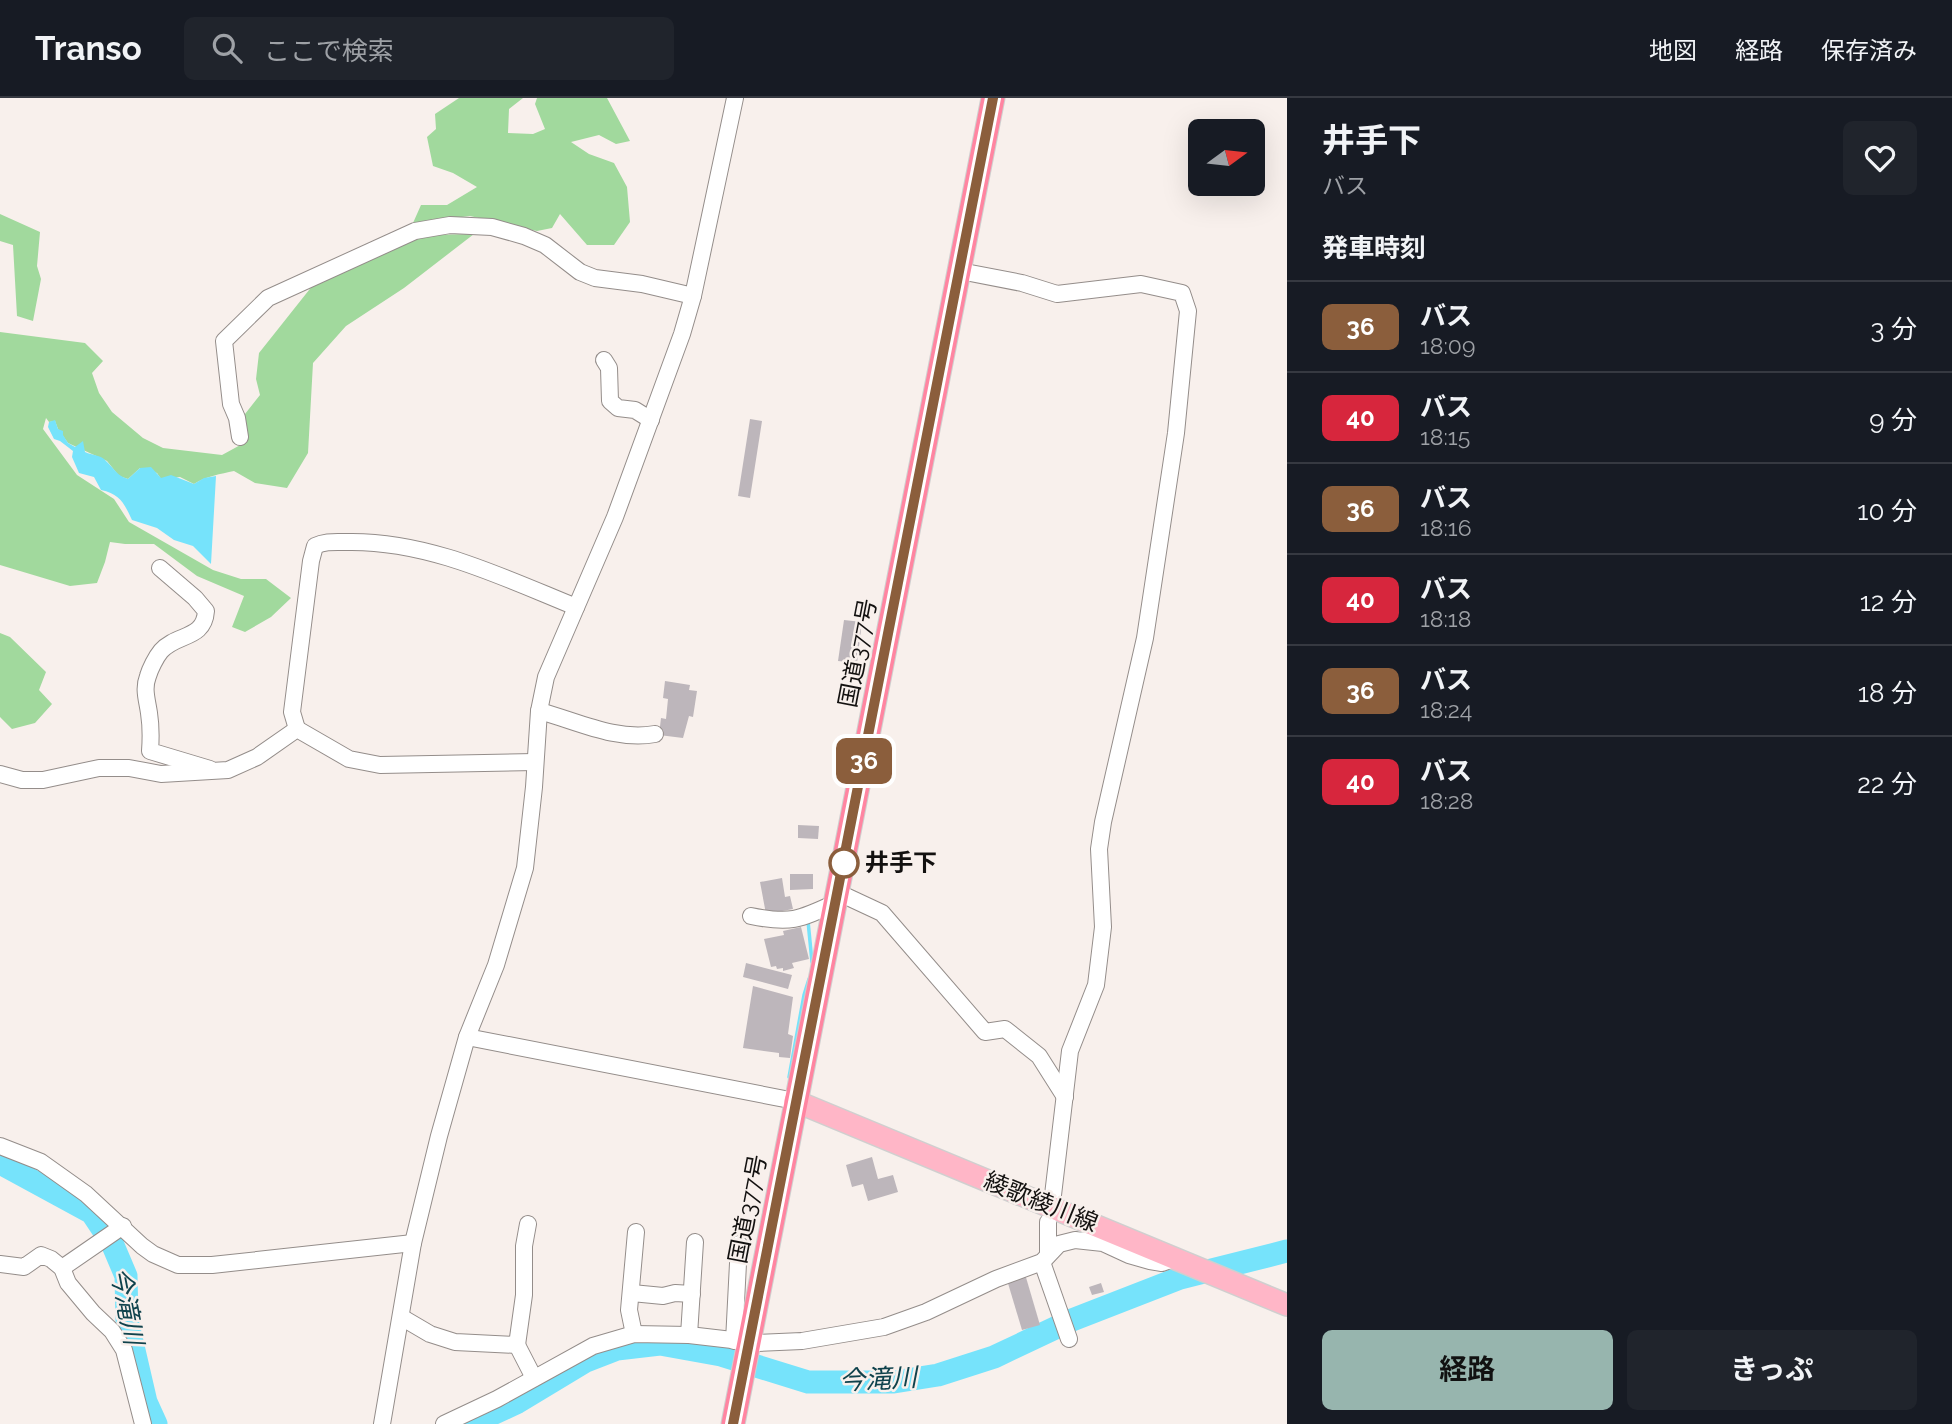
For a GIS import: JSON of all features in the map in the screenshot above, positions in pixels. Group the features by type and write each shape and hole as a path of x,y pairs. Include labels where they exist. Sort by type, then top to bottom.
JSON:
{"highway":[{"name":"国道377号","path":"733,1424 743,1355 993,98"}],"main road":[{"name":"綾歌綾川線","path":"795,1101 1287,1305"}],"street":[{"path":"382,1424 414,1243 439,1136 467,1037 496,965 524,868 540,711 547,677 615,517 682,334 693,296 735,98"},
{"path":"240,437 237,418 231,404 224,341 268,298 415,231 450,225 492,227 545,245 580,272 595,278 642,284 693,296"},
{"path":"960,271 1022,283 1057,294 1149,285 1182,293 1188,311 1172,466 1145,638 1099,849 1102,927 1096,985 1070,1051 1053,1195"},
{"path":"604,360 609,368 610,401 618,408 635,410 651,420"},
{"path":"535,762 380,765 349,759 297,729 292,712 315,546 323,542 373,541 397,544 447,557 499,575 576,607"},
{"path":"160,568 206,611 205,623 199,630 175,641 160,652 148,675 145,690 150,721 150,751 216,771"},
{"path":"540,711 602,731 655,734"},
{"path":"0,774 43,780 99,768 129,768 161,774 228,770 257,757 297,729"},
{"path":"751,916 781,922 809,916 836,897 882,913 985,1032 1005,1028 1031,1049 1039,1056 1065,1097"},
{"path":"467,1037 795,1101"},
{"path":"0,1146 41,1163 86,1194 120,1228 153,1254 178,1265 212,1265 414,1243"},
{"path":"1048,1222 1045,1258 1058,1312 1069,1339"},
{"path":"528,1224 524,1246 524,1295 517,1345 534,1378"},
{"path":"62,1268 120,1228"},
{"path":"634,1334 629,1310 636,1232"},
{"path":"444,1424 497,1399 593,1346 634,1334 689,1335 743,1355 802,1341 884,1327 926,1312 1045,1258 1059,1244 1075,1240 1102,1243 1150,1261 1162,1263 1180,1259"},
{"path":"689,1335 695,1242"},
{"path":"739,1244 743,1355"},
{"path":"0,1264 24,1267 41,1255 62,1268 68,1283 112,1331 124,1350 144,1424"},
{"path":"632,1293 663,1296 675,1293 692,1294"},
{"path":"401,1317 430,1334 455,1342 517,1345"}],"green space":[{"path":"459,98 523,98 509,109 508,133 533,134 545,129 535,104 537,98 607,98 630,141 616,144 599,135 571,142 589,154 614,163 627,187 630,222 614,245 587,245 560,214 552,228 537,231 470,216 413,223 421,205 447,205 477,187 453,173 433,166 427,137 436,129 435,114"},
{"path":"0,214 40,232 37,266 41,279 33,321 17,316 13,245 0,241"},
{"path":"474,234 404,288 346,326 313,363 308,453 287,488 255,483 234,471 194,484 180,477 161,479 157,473 140,468 128,479 119,476 107,461 68,443 55,421 49,422 46,418 43,429 77,475 114,499 129,522 213,570 241,579 266,579 291,598 271,617 245,632 232,627 244,596 197,576 154,544 110,542 97,583 70,586 0,565 0,332 85,343 103,361 92,373 99,393 112,412 143,438 163,448 222,455 244,443 245,414 260,395 256,379 259,353 313,285 424,235"},
{"path":"0,633 10,637 46,672 39,690 52,704 35,723 12,729 0,717"}],"water":[{"path":"55,420 68,443 75,447 83,441 85,452 101,457 118,474 128,479 140,468 151,467 161,478 171,475 194,484 204,478 216,476 211,564 193,546 174,540 157,528 132,520 117,497 101,490 94,477 79,473 72,457 73,451 54,439 48,427 49,422"}],"building":[{"path":"750,419 762,421 750,498 738,496"},
{"path":"844,620 862,622 857,663 838,661"},
{"path":"665,681 690,685 689,690 697,691 693,717 689,716 683,738 659,735 661,718 666,719 668,699 663,698"},
{"path":"798,825 819,826 818,839 798,838"},
{"path":"790,874 813,874 813,889 790,890"},
{"path":"782,878 785,897 790,896 793,909 766,914 760,882"},
{"path":"801,927 809,959 792,963 794,968 783,971 783,968 771,967 764,939 784,935 783,931"},
{"path":"746,963 792,975 788,989 743,977"},
{"path":"753,986 793,997 788,1034 793,1036 790,1058 779,1057 779,1053 743,1048"},
{"path":"872,1157 878,1179 893,1175 898,1192 868,1201 863,1184 852,1187 846,1165"},
{"path":"1025,1274 1040,1325 1022,1330 1007,1280"},
{"path":"1101,1283 1104,1292 1092,1295 1089,1287"}],"waterway":[{"path":"808,921 812,962"},
{"path":"789,1077 809,979"},
{"name":"今滝川","path":"0,1163 92,1213 112,1243 126,1276 127,1320 146,1402 156,1424"},
{"name":"今滝川","path":"471,1424 518,1402 586,1361 617,1349 660,1344 721,1355 808,1382 894,1382 938,1375 994,1357 1072,1320 1180,1278 1287,1251"}],"bus line":[{"name":"36","path":"733,1424 993,98"}],"place":[{"name":"井手下","path":"844,863"}]}
